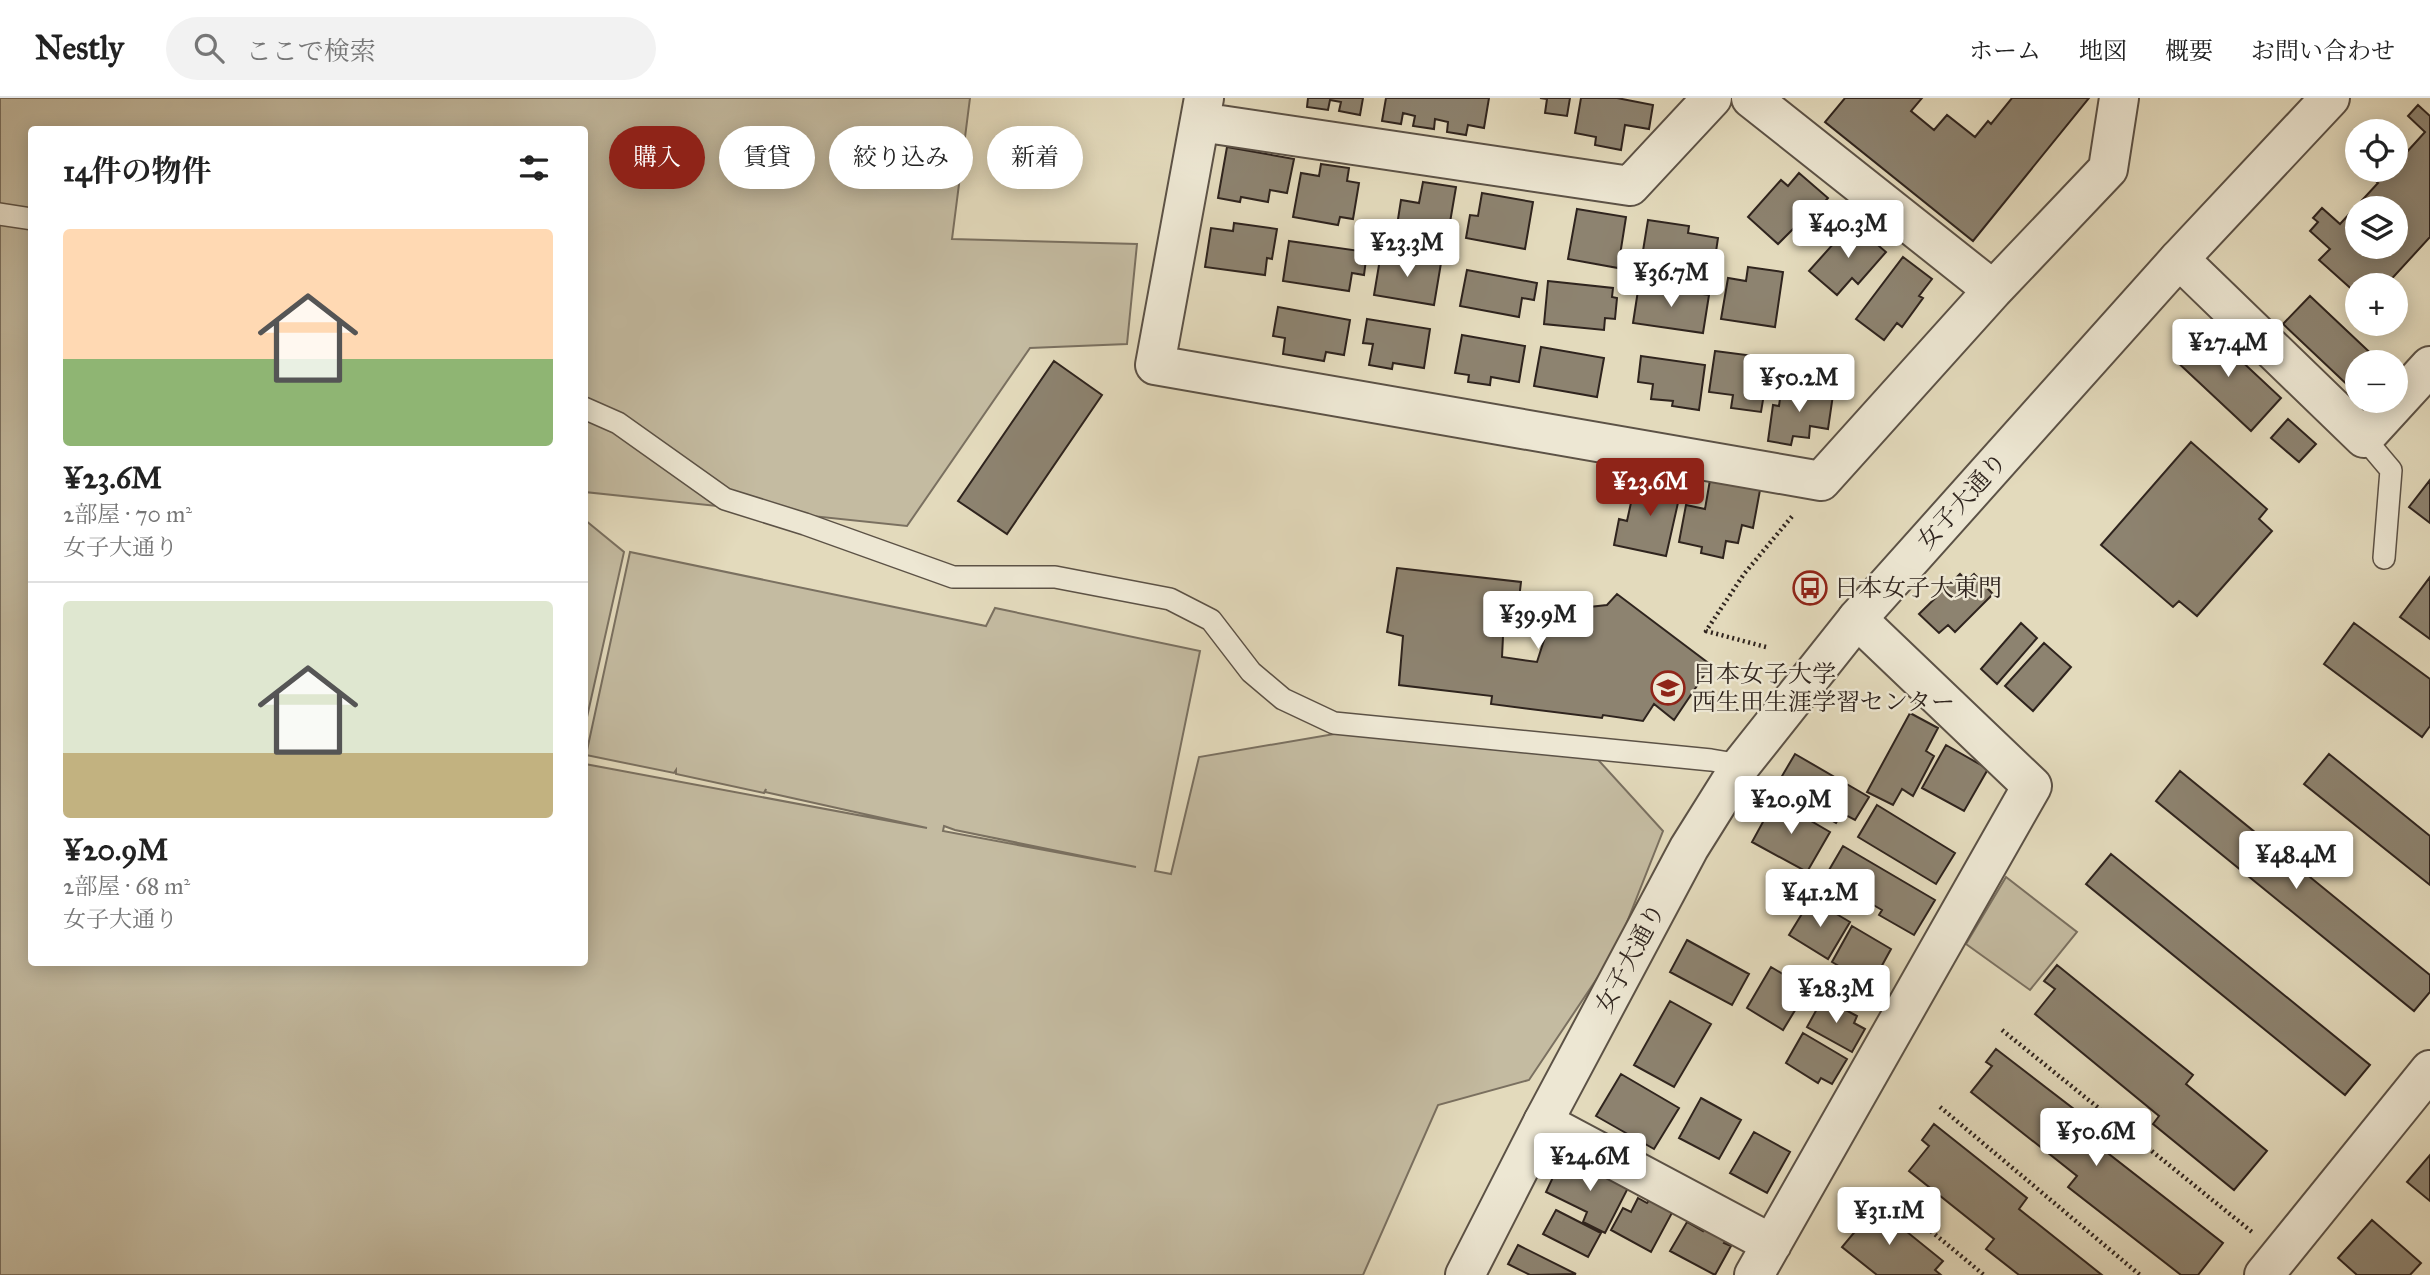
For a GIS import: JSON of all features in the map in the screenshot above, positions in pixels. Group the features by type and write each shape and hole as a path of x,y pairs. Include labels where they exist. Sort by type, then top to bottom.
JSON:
{"street":[{"path":"1712,98 1630,186 1202,110 1155,365 1821,481 1993,290 2108,169 2119,98"},
{"path":"1751,98 1993,290"},
{"name":"女子大通り","path":"1465,1275 1689,848 1741,765 1857,619 2179,258 2330,98"},
{"path":"2179,258 2364,438 2430,366"},
{"path":"1543,1122 1763,1260 2032,786 1857,619"},
{"path":"2262,1257 2430,1070"}],"lane":[{"path":"0,214 28,218"},
{"path":"588,410 618,423 725,499 805,524 953,577 1055,577 1170,599 1212,620 1251,672 1283,699 1334,723 1741,765"},
{"path":"2364,438 2391,470 2384,558"}],"path":[{"path":"1766,647 1706,631 1744,574 1821,481"},
{"path":"2002,1030 2262,1257"},
{"path":"1940,1107 2140,1275"},
{"path":"1880,1189 1984,1275"}],"shaded area":[{"path":"0,98 970,98 966,126 829,126 829,189 958,189 952,239 1137,244 1127,344 1030,348 907,526 588,492 588,126 28,126 28,966 588,966 588,765 927,828 765,792 766,789 764,793 676,774 676,770 674,773 588,755 630,552 986,626 995,608 1200,651 1155,871 1171,874 1199,757 1387,725 1591,752 1663,831 1616,950 1529,1080 1438,1105 1363,1275 0,1275","holes":["944,826 1136,867 943,831"]},
{"path":"588,522 624,552 588,713"},
{"path":"2006,877 2077,932 2030,990 1966,944"}],"building":[{"path":"1308,98 1363,98 1360,115 1339,111 1341,102 1330,100 1328,110 1307,107"},
{"path":"1386,98 1489,98 1484,128 1468,125 1466,135 1447,132 1448,122 1435,119 1434,129 1413,126 1415,116 1403,113 1401,124 1382,121"},
{"path":"1540,98 1570,98 1567,116 1545,113 1547,99"},
{"path":"1581,98 1617,98 1653,105 1649,129 1625,125 1621,150 1595,145 1596,137 1575,133"},
{"path":"1845,98 1922,98 1911,111 1934,130 1947,115 1975,137 1988,121 1991,124 2012,98 2089,98 1973,241 1825,122"},
{"path":"2418,105 2430,116 2430,237 2397,273 2345,273 2345,283 2319,260 2330,249 2310,231 2318,222 2313,218 2322,208 2340,224 2345,219 2345,259 2408,259 2408,196 2366,196 2377,182 2408,182 2408,151 2425,132 2408,116"},
{"path":"1227,147 1294,159 1287,193 1270,190 1268,202 1241,197 1240,202 1218,198"},
{"path":"1321,164 1349,168 1347,181 1359,183 1353,219 1340,217 1338,225 1293,217 1301,173 1319,176"},
{"path":"1799,173 1828,198 1797,233 1793,229 1778,244 1748,217 1781,180 1788,186"},
{"path":"1423,182 1456,187 1447,240 1396,232 1401,200 1419,203"},
{"path":"1482,193 1533,202 1525,249 1466,238 1470,215 1478,216"},
{"path":"1577,209 1626,217 1618,268 1568,259"},
{"path":"1648,220 1689,226 1688,233 1718,238 1714,265 1693,262 1692,271 1641,263"},
{"path":"1234,223 1277,229 1272,259 1267,258 1265,275 1205,267 1211,228 1233,231"},
{"path":"1852,223 1886,252 1858,284 1852,278 1837,295 1809,271"},
{"path":"1289,241 1367,252 1364,275 1352,273 1349,291 1283,281"},
{"path":"1381,253 1441,263 1434,305 1374,295"},
{"path":"1903,257 1932,279 1919,296 1923,298 1902,327 1897,323 1884,340 1856,319"},
{"path":"1748,267 1783,272 1775,327 1721,319 1728,278 1746,281"},
{"path":"1467,270 1537,283 1534,300 1522,298 1519,317 1460,306"},
{"path":"1548,281 1613,288 1612,297 1617,298 1615,319 1605,318 1604,330 1544,324"},
{"path":"1639,284 1709,295 1703,333 1633,323"},
{"path":"2310,296 2345,329 2345,336 2352,336 2367,350 2345,350 2345,383 2283,324"},
{"path":"1278,307 1350,320 1344,355 1326,352 1324,361 1283,354 1285,338 1273,336"},
{"path":"1367,319 1430,329 1424,368 1393,363 1392,369 1369,365 1373,344 1363,343"},
{"path":"2205,327 2281,398 2251,431 2174,359"},
{"path":"1462,335 1525,346 1519,382 1491,377 1490,385 1468,382 1469,375 1455,373"},
{"path":"1541,347 1604,358 1597,397 1534,386"},
{"path":"1715,351 1770,358 1761,412 1731,408 1733,395 1709,392"},
{"path":"1641,356 1705,365 1699,410 1672,406 1673,401 1651,399 1653,384 1638,382"},
{"path":"1054,361 1102,395 1007,534 958,501"},
{"path":"1782,384 1814,389 1813,393 1833,395 1828,429 1810,426 1809,438 1793,436 1791,445 1768,441 1773,405 1779,406"},
{"path":"2288,419 2316,444 2299,462 2271,438"},
{"path":"2191,442 2267,509 2259,519 2272,531 2197,616 2179,601 2173,607 2101,545"},
{"path":"1646,477 1682,485 1666,556 1614,545 1619,519 1627,521 1634,489 1643,491"},
{"path":"1710,480 1760,490 1753,528 1742,525 1738,543 1726,541 1723,558 1701,553 1702,547 1679,542 1686,505 1705,509"},
{"path":"2430,480 2430,523 2409,507"},
{"path":"1397,568 1521,582 1517,616 1504,616 1502,657 1537,662 1545,637 1554,625 1580,608 1607,605 1617,594 1711,665 1674,720 1654,704 1643,721 1603,715 1602,718 1491,704 1492,696 1399,685 1403,636 1387,632"},
{"path":"1960,574 1967,581 1974,574 1993,594 1955,632 1948,625 1939,633 1919,614"},
{"path":"2430,577 2430,639 2400,617"},
{"path":"2021,623 2037,638 1997,684 1981,669"},
{"path":"2354,623 2430,679 2430,726 2422,737 2324,664"},
{"path":"2044,643 2071,667 2033,711 2005,686"},
{"path":"1910,713 1938,728 1926,751 1934,756 1913,796 1902,789 1893,805 1867,792"},
{"path":"1946,745 1988,769 1964,811 1922,788"},
{"path":"1795,754 1869,797 1855,820 1842,813 1836,823 1775,788"},
{"path":"2329,754 2430,836 2430,885 2304,784"},
{"path":"2180,771 2430,975 2430,992 2414,1011 2156,801"},
{"path":"1775,800 1830,832 1807,872 1752,842"},
{"path":"1877,805 1955,853 1936,884 1858,837"},
{"path":"1843,846 1935,900 1914,935 1879,915 1882,910 1825,877"},
{"path":"2111,854 2370,1065 2345,1095 2086,884"},
{"path":"1811,899 1850,922 1828,959 1789,935"},
{"path":"1852,926 1891,949 1874,980 1864,974 1861,979 1832,962"},
{"path":"1687,940 1749,974 1732,1005 1670,972"},
{"path":"2057,965 2193,1075 2186,1084 2267,1151 2234,1190 2153,1124 2159,1116 2035,1014 2055,989 2044,981"},
{"path":"1771,967 1808,989 1783,1030 1747,1008"},
{"path":"1823,998 1857,1016 1854,1023 1865,1029 1852,1052 1807,1027"},
{"path":"1670,1001 1711,1024 1674,1087 1634,1065"},
{"path":"1803,1033 1847,1059 1832,1084 1821,1078 1818,1083 1786,1063"},
{"path":"1996,1049 2109,1136 2100,1147 2223,1243 2198,1275 2181,1275 2068,1187 2077,1176 1971,1092 1992,1066 1986,1062"},
{"path":"1621,1074 1679,1108 1654,1149 1596,1116"},
{"path":"1701,1098 1741,1120 1719,1159 1679,1138"},
{"path":"1934,1124 2027,1198 2019,1209 2102,1275 2019,1275 1986,1249 1994,1239 1909,1171 1929,1146 1922,1140"},
{"path":"1754,1132 1790,1152 1767,1193 1730,1173"},
{"path":"2430,1155 2430,1201 2407,1182"},
{"path":"1579,1160 1629,1186 1605,1233 1583,1222 1587,1212 1546,1192 1554,1175 1566,1171 1570,1162 1576,1165"},
{"path":"1638,1198 1647,1203 1650,1199 1673,1211 1651,1252 1611,1230 1623,1208 1631,1212"},
{"path":"1870,1202 1943,1261 1935,1270 1941,1275 1877,1275 1842,1247 1863,1222 1858,1217"},
{"path":"1556,1210 1601,1233 1588,1257 1543,1234"},
{"path":"2372,1220 2421,1263 2410,1275 2357,1275 2338,1258"},
{"path":"1687,1222 1703,1231 1707,1223 1729,1235 1724,1243 1731,1246 1715,1275 1670,1251"},
{"path":"1518,1245 1576,1274 1530,1275 1508,1264"}],"place":[{"name":"日本女子大東門","path":"1810,588"},
{"name":"日本女子大学 西生田生涯学習センター","path":"1668,688"}]}
